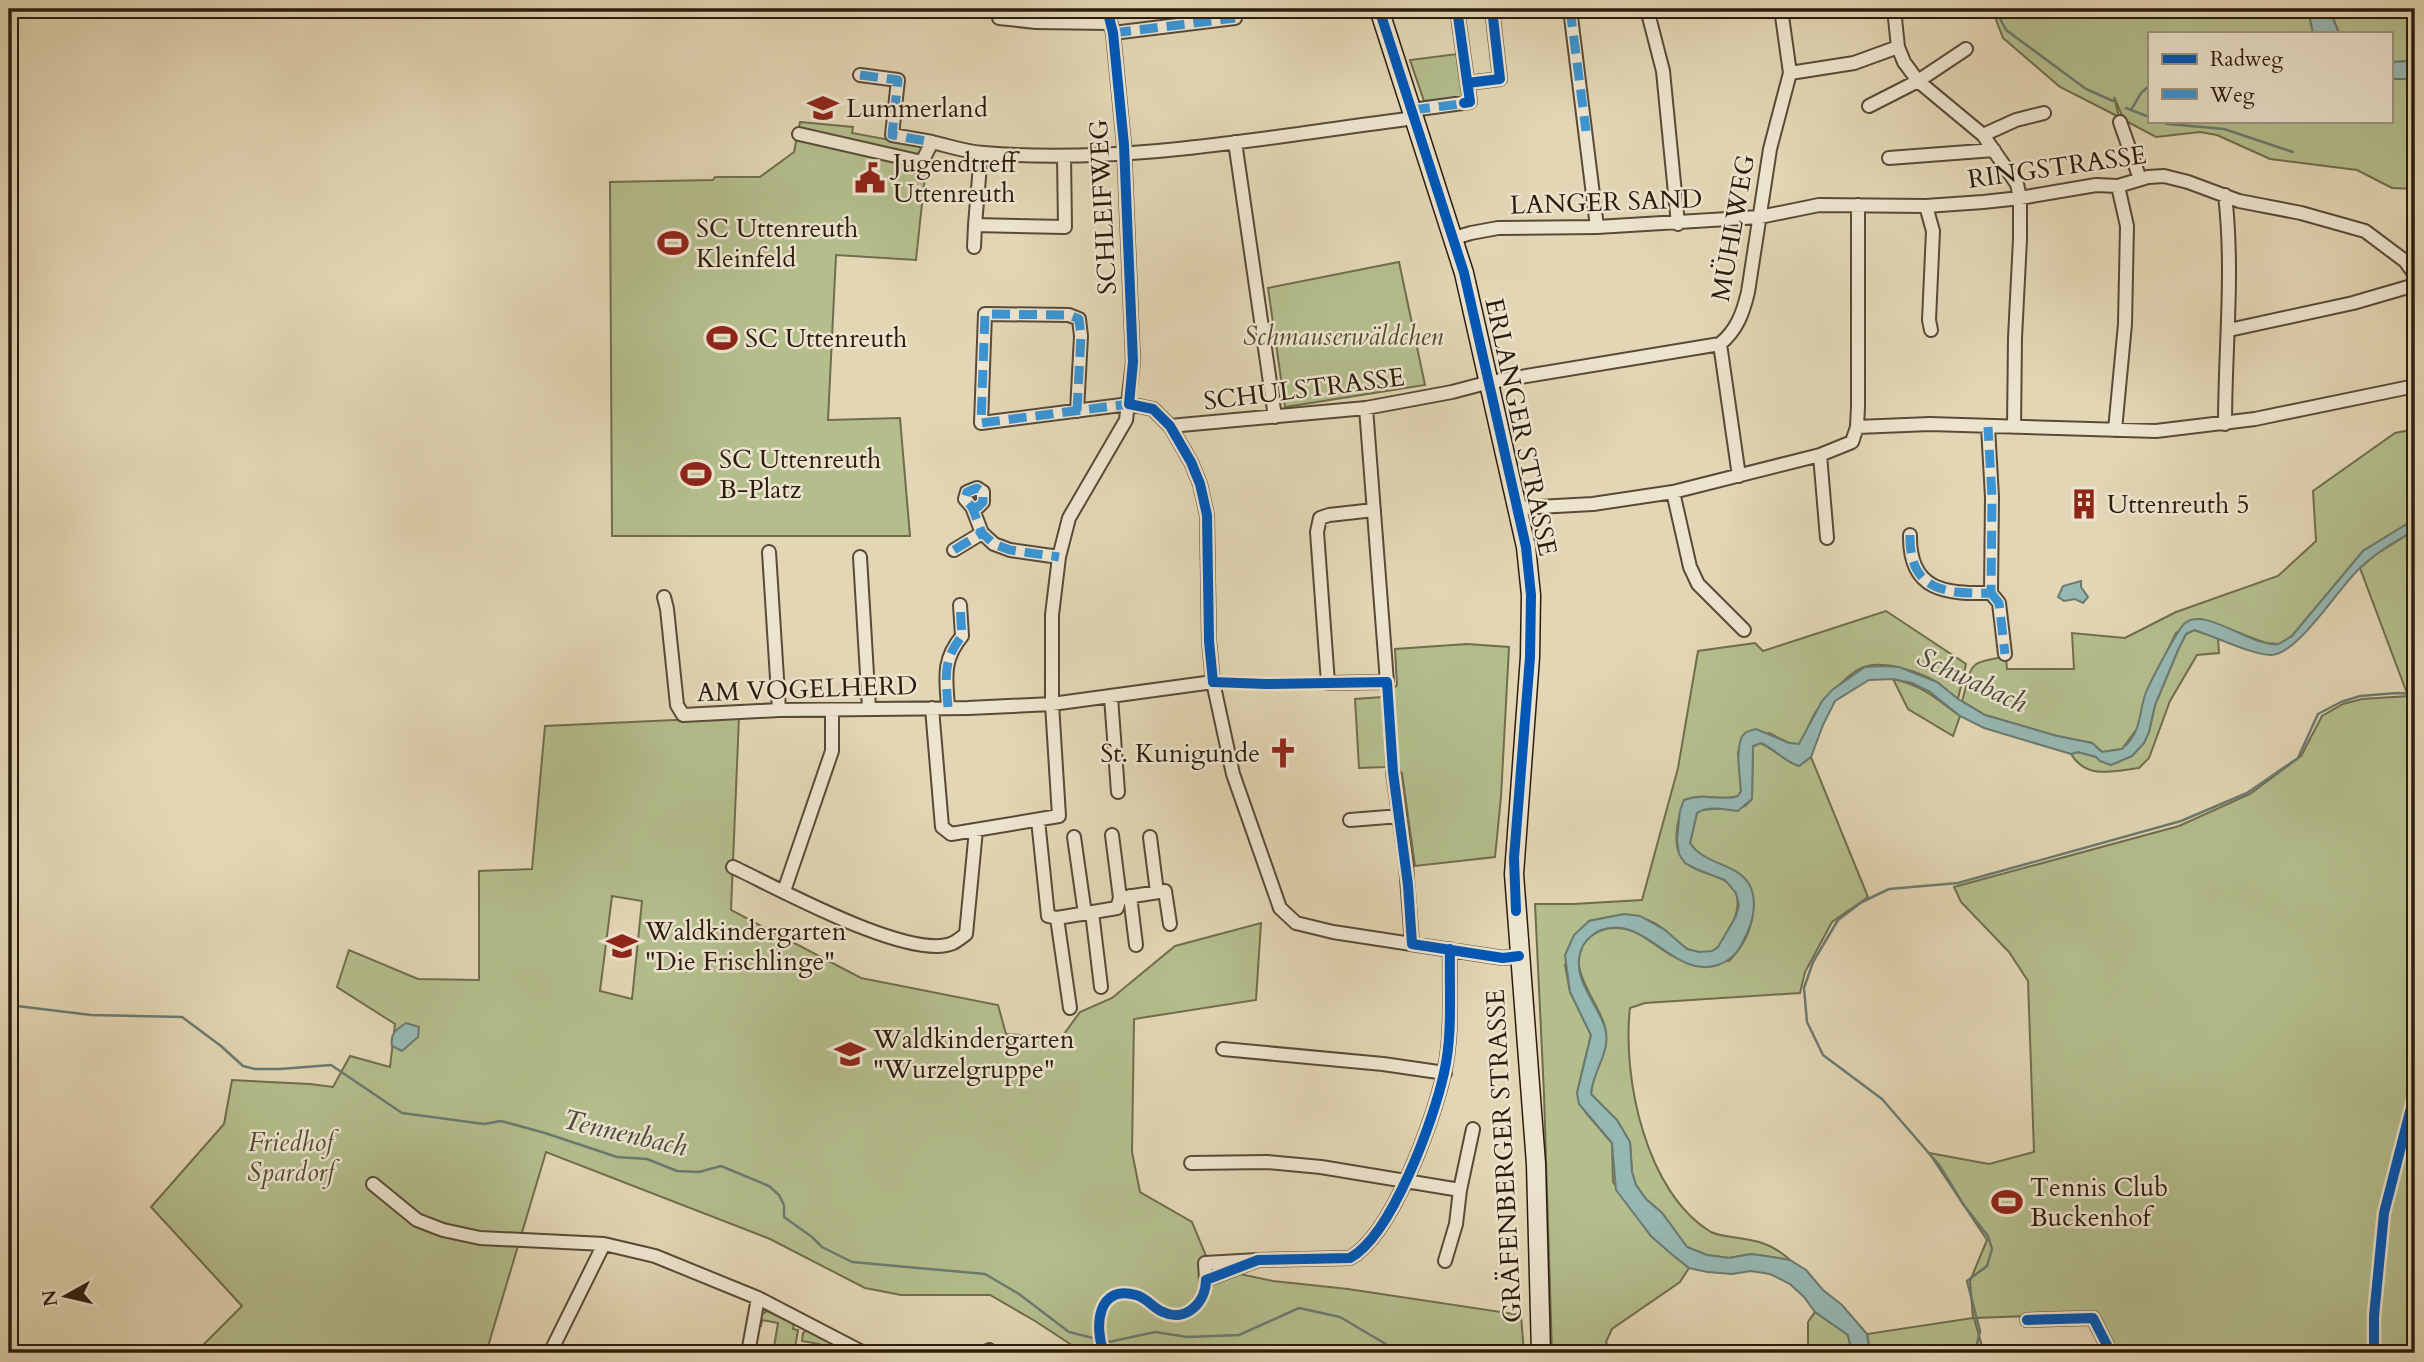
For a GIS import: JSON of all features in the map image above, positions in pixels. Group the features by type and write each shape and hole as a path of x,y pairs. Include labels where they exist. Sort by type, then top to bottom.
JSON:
{"main road":[{"name":"ERLANGER STRASSE","path":"1379,9 1454,238 1490,382 1526,547 1531,595 1530,657 1514,858 1519,957"},
{"name":"GRÄFENBERGER STRASSE","path":"1519,957 1536,1164 1541,1353"}],"street":[{"name":"SCHLEIFWEG","path":"1038,820 1059,816 1052,704 1052,615 1059,557 1069,518 1126,420 1133,362 1124,154 1107,9"},
{"path":"860,75 898,80 892,135 981,153 1064,156 1124,154 1234,142 1470,103 1457,9"},
{"path":"1467,83 1500,79 1492,9"},
{"path":"1570,9 1597,228"},
{"path":"1647,9 1663,71 1678,224"},
{"name":"MÜHLWEG","path":"1720,344 1732,334 1743,312 1770,149 1790,73 1781,9"},
{"path":"1894,9 1898,47 1904,62 1918,81 1983,135 2017,184 2020,198 2014,427"},
{"path":"999,19 1111,28 1235,18"},
{"path":"1790,73 1854,63 1898,47"},
{"path":"1869,106 1918,81 1966,49"},
{"path":"1983,135 2016,120 2044,113"},
{"path":"2120,122 2140,180"},
{"path":"799,134 922,162 932,142"},
{"path":"1234,142 1275,417"},
{"path":"1889,158 1994,150"},
{"path":"974,247 981,153"},
{"path":"975,225 1065,227 1064,156"},
{"name":"RINGSTRASSE","path":"1760,217 1819,205 1926,206 2020,198 2096,185 2118,187 2164,176 2239,201 2301,213 2365,231 2405,261 2413,272 2415,283"},
{"path":"2115,430 2125,324 2127,226 2118,187"},
{"path":"2225,195 2228,221 2229,330 2225,424"},
{"path":"1519,508 1593,504 1673,492 1820,455 1852,442 1857,427 1860,300 1858,205"},
{"path":"1926,206 1933,231 1928,320 1931,330"},
{"name":"LANGER SAND","path":"1454,238 1498,228 1597,228 1760,217"},
{"path":"2229,330 2353,303 2415,283"},
{"path":"1077,411 1081,336 1079,319 1069,315 981,309 981,423 1077,411 1129,404"},
{"path":"1490,382 1720,344 1739,476"},
{"name":"SCHULSTRASSE","path":"1129,404 1153,409 1170,426 1366,408 1490,382"},
{"path":"1857,427 1930,424 2156,431 2225,424 2415,386"},
{"path":"1366,408 1374,510 1387,682 1328,683 1317,533 1320,518 1374,510"},
{"path":"1170,426 1195,473 1207,515 1209,641 1213,682 1233,774 1280,908 1296,923 1333,932 1503,958 1519,957"},
{"path":"1988,427 1992,497 1992,593 1998,603 2005,654"},
{"path":"1820,455 1827,538"},
{"path":"1673,492 1690,567 1698,584 1744,630"},
{"path":"972,507 982,533 994,544 1010,550 1059,557"},
{"path":"954,550 982,533"},
{"path":"1910,535 1911,559 1917,574 1927,582 1965,594 1992,593"},
{"path":"769,552 779,710"},
{"path":"860,557 869,708"},
{"name":"AM VOGELHERD","path":"664,597 677,705 683,715 779,710 1052,704 1213,682"},
{"path":"948,707 945,668 952,648 962,636 960,605"},
{"path":"1111,697 1116,734 1118,792"},
{"path":"932,708 942,827 951,834 1038,820 1048,916 1057,918 1117,908 1125,897 1165,891 1170,924"},
{"path":"784,891 832,751 832,710"},
{"path":"1393,772 1408,885 1412,944"},
{"path":"1350,820 1400,816"},
{"path":"733,867 846,922 874,932 932,946 952,944 966,934 976,830"},
{"path":"1112,835 1136,945"},
{"path":"1074,837 1101,986"},
{"path":"1150,837 1157,892"},
{"path":"1057,918 1070,1008"},
{"path":"1258,1260 1350,1258 1358,1253 1377,1230 1406,1182 1445,1073 1451,949"},
{"path":"1223,1049 1382,1064 1445,1073"},
{"path":"1445,1261 1456,1224 1473,1129"},
{"path":"1191,1163 1286,1163 1460,1190"},
{"path":"373,1184 417,1220 443,1230 480,1238 604,1244 654,1256 758,1298 864,1353"},
{"path":"550,1353 604,1244"},
{"path":"748,1353 758,1298"},
{"path":"2027,1320 2094,1318 2111,1353"}],"green space":[{"path":"1992,9 2308,9 2313,32 2148,32 2148,122 2392,122 2392,79 2415,79 2415,189 2392,188 2357,170 2270,159 2217,135 2200,132 2156,137 2124,120 2114,97 2119,117 2060,87 2003,38"},
{"path":"2329,9 2415,9 2415,61 2392,62 2392,32 2339,32"},
{"path":"1457,54 1463,97 1424,101 1410,60"},
{"name":"SC Uttenreuth","path":"800,122 853,127 852,133 928,147 916,260 836,255 828,420 900,418 910,536 612,536 610,182 760,177 794,152"},
{"name":"Schmauserwäldchen","path":"1399,262 1425,385 1285,407 1268,288"},
{"path":"2415,429 2415,519 2363,551 2292,636 2279,644 2266,643 2201,619 2176,633 2145,696 2139,726 2122,749 2102,752 2092,743 1985,715 1962,701 1973,667 1983,661 2006,657 2007,669 2074,669 2072,633 2125,638 2176,612 2278,576 2316,541 2313,491 2395,433"},
{"path":"2415,530 2415,1353 2109,1353 2090,1318 2029,1316 1974,1318 1984,1353 1870,1353 1867,1334 1973,1318 1970,1281 1987,1240 1929,1153 1989,1164 2034,1152 2028,981 2009,952 1961,902 1954,887 2179,826 2250,794 2301,756 2322,716 2343,704 2362,699 2408,696 2360,568 2375,555"},
{"path":"1886,611 1966,664 1958,699 1937,682 1902,668 1872,665 1851,674 1817,710 1799,744 1789,743 1769,733 1738,752 1741,791 1738,796 1684,800 1677,833 1679,853 1687,864 1732,886 1738,902 1734,921 1720,945 1710,951 1690,950 1647,920 1629,916 1610,917 1589,921 1565,965 1570,992 1591,1035 1577,1093 1586,1113 1612,1143 1613,1182 1651,1236 1689,1268 1680,1282 1612,1329 1606,1342 1611,1353 1552,1353 1535,904 1642,900 1678,768 1698,651 1755,643 1763,651"},
{"path":"2194,630 2218,638 2219,653 2197,655 2170,701 2149,758 2139,768 2110,772 2092,771 2077,762 2071,754 2078,752 2097,757 2111,765 2132,756 2144,743 2155,705 2178,650 2186,634"},
{"path":"1467,644 1509,647 1495,857 1415,866 1402,773 1397,770 1392,690 1397,685 1395,649"},
{"path":"1893,679 1921,689 1960,716 1953,736 1908,709"},
{"path":"1382,697 1386,767 1359,768 1355,699"},
{"name":"Friedhof Spardorf","path":"739,717 731,910 861,978 998,1005 1006,1034 1061,1038 1080,1012 1112,998 1175,946 1261,923 1256,1000 1134,1019 1132,1152 1140,1192 1192,1222 1211,1268 1273,1281 1348,1289 1521,1315 1524,1353 1084,1353 990,1295 901,1295 865,1288 770,1239 546,1152 486,1353 195,1353 242,1306 151,1207 224,1124 232,1080 333,1087 350,1056 390,1067 395,1024 337,987 349,950 418,979 479,980 479,871 532,869 545,726","holes":["612,896 642,901 632,999 600,991"]},
{"path":"1760,743 1799,766 1811,757 1868,897 1832,922 1805,972 1800,993 1645,1003 1630,1008 1630,1067 1643,1132 1655,1162 1670,1190 1689,1214 1711,1232 1763,1243 1790,1260 1751,1254 1729,1258 1707,1255 1687,1247 1662,1213 1646,1199 1636,1185 1632,1172 1630,1142 1617,1120 1591,1094 1606,1035 1601,1016 1579,967 1579,956 1584,944 1594,934 1612,928 1633,931 1674,957 1686,961 1729,961 1734,956 1745,939 1752,920 1753,896 1741,876 1709,860 1690,843 1697,813 1702,810 1745,806 1752,799 1753,747"},
{"path":"767,1311 794,1324 793,1329 798,1330 794,1353 773,1353 778,1323 762,1320 761,1326 758,1325 761,1315"},
{"path":"1815,1312 1848,1335 1852,1353 1808,1353 1808,1322"},
{"path":"807,1330 848,1349 846,1353 818,1353 819,1344 802,1341 803,1333"}],"water":[{"path":"2308,9 2329,9 2339,32 2313,32"},
{"path":"2415,61 2415,79 2392,79 2392,62"},
{"path":"2415,519 2415,530 2387,546 2362,566 2306,632 2282,652 2263,654 2194,630 2186,634 2155,705 2144,743 2132,756 2111,765 2096,757 2078,752 2071,754 1984,728 1960,716 1929,691 1912,683 1893,679 1869,680 1835,701 1811,757 1799,766 1761,743 1753,746 1752,799 1738,811 1712,809 1697,813 1690,843 1703,856 1737,872 1749,884 1754,908 1745,937 1737,952 1729,959 1718,965 1702,967 1687,964 1632,931 1617,928 1601,930 1587,940 1582,948 1579,969 1605,1028 1606,1037 1604,1053 1591,1094 1617,1120 1630,1142 1632,1172 1636,1185 1646,1199 1662,1213 1687,1247 1707,1255 1729,1258 1751,1254 1790,1260 1806,1270 1867,1334 1870,1353 1852,1353 1848,1335 1815,1312 1790,1284 1770,1274 1751,1271 1732,1274 1689,1268 1651,1236 1616,1190 1612,1143 1579,1104 1577,1093 1591,1035 1570,992 1565,955 1574,935 1589,921 1624,914 1640,916 1665,930 1687,949 1699,952 1712,951 1718,947 1736,916 1739,905 1736,893 1725,880 1685,863 1679,854 1677,840 1680,811 1684,800 1738,796 1741,791 1739,752 1745,733 1756,729 1789,743 1799,744 1822,701 1832,690 1865,667 1885,666 1899,667 1937,682 1958,699 1985,715 2092,743 2102,752 2122,749 2136,730 2152,680 2185,623 2194,619 2204,620 2268,644 2278,644 2292,636 2363,551"},
{"path":"2081,581 2081,587 2088,597 2083,603 2075,599 2064,601 2058,597 2063,586"},
{"path":"406,1023 419,1027 418,1037 402,1051 392,1046 392,1038"}],"waterway":[{"path":"1995,9 2006,30 2086,89 2113,101"},
{"path":"2131,110 2148,87"},
{"path":"2126,108 2148,117"},
{"path":"2163,122 2224,129 2293,152"},
{"path":"1975,1353 1980,1331 1967,1281 1987,1266 1992,1249 1988,1236 1963,1204 1940,1166 1882,1099 1823,1055 1807,1022 1804,988 1813,962 1838,920 1862,902 1889,889 1958,883 2181,821 2247,793 2298,758 2318,714 2360,696 2415,694"},
{"name":"Tennenbach","path":"9,1005 91,1015 182,1017 243,1066 280,1069 331,1065 402,1113 484,1124 501,1121 617,1157 647,1159 677,1171 699,1172 721,1166 769,1186 779,1195 784,1205 784,1217 822,1247 852,1262 985,1274 1019,1294 1069,1332 1109,1342 1155,1332 1187,1337 1239,1335 1299,1308 1340,1317 1401,1353"}],"marked path":[{"path":"1570,9 1586,131"},
{"path":"1113,33 1235,18"},
{"path":"860,75 898,80 892,135 932,142"},
{"path":"1412,110 1468,103"},
{"path":"1077,411 1081,336 1079,319 1069,315 985,314 981,423 1129,404"},
{"path":"1910,535 1911,554 1923,578 1945,590 1991,593 1992,497 1988,427"},
{"path":"972,507 978,507 983,502 983,492 977,488 967,492 965,499 972,507 982,533 994,544 1010,550 1059,557"},
{"path":"954,550 982,533"},
{"path":"1991,593 1999,603 2005,654"},
{"path":"948,707 948,661 962,636 960,605"},
{"path":"1219,1353 1245,1353"}],"cycle path":[{"path":"1107,9 1113,33 1124,145 1133,362 1129,404 1153,409 1170,426 1191,462 1200,484 1207,515 1209,641 1213,682 1387,682 1393,772 1408,885 1412,944 1503,958 1519,956"},
{"path":"1379,9 1464,273 1526,547 1531,595 1530,657 1514,858 1516,911"},
{"path":"1457,9 1470,102 1464,103"},
{"path":"1467,83 1500,79 1492,9"},
{"path":"1104,1353 1099,1320 1106,1302 1113,1296 1123,1293 1136,1295 1163,1312 1179,1315 1187,1313 1198,1303 1203,1296 1206,1280 1258,1260 1350,1258 1366,1245 1381,1226 1409,1174 1439,1093 1449,1043 1450,949"},
{"path":"2374,1353 2374,1316 2384,1213 2415,1092"},
{"path":"2027,1320 2093,1318 2111,1353"}],"place":[{"name":"Lummerland","path":"823,108"},
{"name":"Jugendtreff Uttenreuth","path":"870,178"},
{"name":"SC Uttenreuth Kleinfeld","path":"673,243"},
{"name":"SC Uttenreuth","path":"722,338"},
{"name":"SC Uttenreuth B-Platz","path":"696,474"},
{"name":"Uttenreuth 5","path":"2084,504"},
{"name":"St. Kunigunde","path":"1283,753"},
{"name":"Waldkindergarten \"Die Frischlinge\"","path":"622,946"},
{"name":"Waldkindergarten \"Wurzelgruppe\"","path":"850,1054"},
{"name":"Tennis Club Buckenhof","path":"2007,1202"}],"water label":[{"name":"Schwabach","path":"1972,680"}]}
